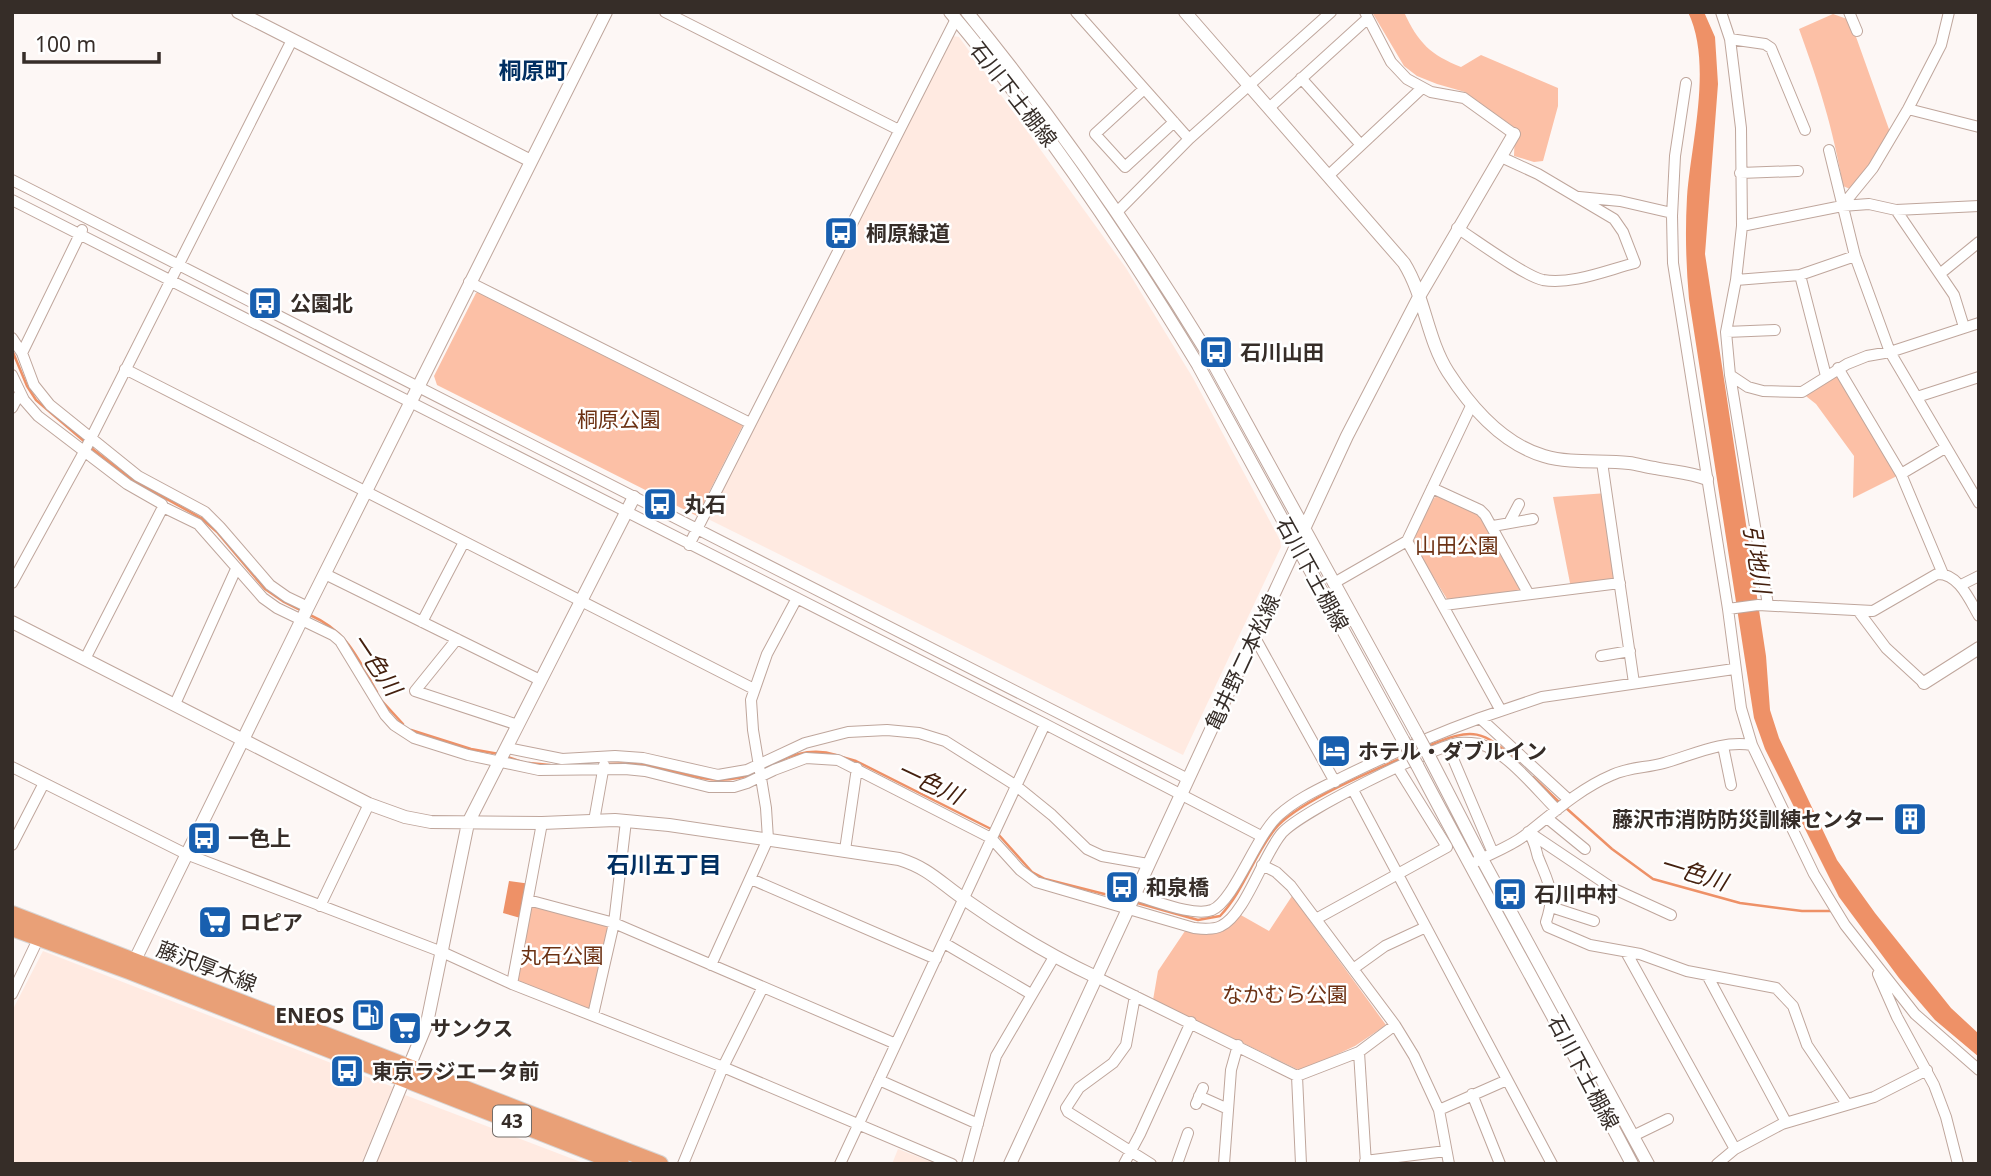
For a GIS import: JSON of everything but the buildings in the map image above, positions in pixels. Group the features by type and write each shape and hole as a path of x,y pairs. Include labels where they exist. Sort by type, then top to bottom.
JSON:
{"main road":[{"name":"藤沢厚木線","path":"12,914 41,932 406,1072 660,1164"},
{"name":"藤沢厚木線","path":"12,928 41,932"},
{"name":"藤沢厚木線","path":"406,1072 621,1164"}],"street":[{"path":"238,12 531,161"},
{"path":"132,966 417,386 606,12"},
{"path":"665,12 899,130"},
{"path":"1076,12 1189,139"},
{"path":"1118,211 1189,139 1331,12"},
{"path":"1721,12 1730,39 1741,128 1742,226 1736,280 1726,332 1763,605"},
{"path":"1849,12 1857,31"},
{"path":"1842,206 1873,168 1908,110 1941,45 1949,12"},
{"path":"688,545 958,14"},
{"name":"石川下土棚線","path":"958,14 1035,96 1118,211 1210,357 1430,758 1487,856 1648,1164"},
{"name":"石川下土棚線","path":"958,14 1098,206 1198,365 1404,740 1469,865 1605,1109 1632,1164"},
{"path":"1193,15 1248,84 1396,253 1411,275 1420,295 1437,352 1447,370 1472,404 1498,430 1533,452 1558,458 1630,463 1679,470 1707,479"},
{"path":"1269,108 1366,15 1391,62 1407,79 1421,89 1464,98 1514,134"},
{"path":"1730,39 1765,44 1772,48 1805,131"},
{"path":"12,583 88,445 292,40"},
{"path":"1301,78 1361,145"},
{"path":"1686,83 1675,156 1672,213 1675,282 1731,609 1734,669 1741,708 1752,745 1804,855 1833,906 1915,1014 1979,1070"},
{"path":"1144,89 1095,134 1125,167 1174,122"},
{"path":"1328,176 1421,89"},
{"path":"1908,110 1979,127"},
{"name":"亀井野二本松線","path":"1010,1164 1382,365 1457,229 1514,134"},
{"path":"1829,150 1855,256 1890,352 1979,503"},
{"path":"1457,229 1523,271 1542,279 1585,276 1635,263 1620,225 1608,215 1538,174 1501,157"},
{"path":"1740,173 1798,172"},
{"path":"12,180 1188,779"},
{"path":"1573,196 1620,201 1672,213"},
{"path":"12,200 1261,836"},
{"path":"1742,226 1842,206 1869,204 1896,210 1979,206"},
{"path":"1896,210 1954,295 1964,327"},
{"path":"22,353 88,219"},
{"path":"1941,273 1979,242"},
{"path":"1736,280 1800,275 1855,256"},
{"path":"1800,275 1826,376"},
{"path":"469,282 750,423"},
{"path":"1730,375 1748,387 1763,391 1802,393 1838,368 1867,356 1890,352 1979,323"},
{"path":"1726,332 1775,330"},
{"path":"12,338 22,353 38,392 127,484 163,507 198,524 263,598 305,613"},
{"path":"1838,368 1901,474 1942,574"},
{"path":"125,369 754,689"},
{"path":"12,375 28,406 38,416 212,518 270,585 340,641 378,704 394,725 404,733 468,755 562,759 643,758 718,775 737,773 787,750 826,737 863,731 905,731 945,741 1015,785 1087,849 1102,856 1149,864"},
{"path":"1917,397 1978,379"},
{"path":"12,408 20,393"},
{"path":"1334,583 1407,541 1472,404"},
{"path":"1901,474 1945,448"},
{"path":"1602,462 1634,682"},
{"path":"1432,488 1480,510 1493,526 1528,593"},
{"path":"369,1164 427,1023 461,846 468,823 634,497"},
{"path":"1509,523 1518,504"},
{"path":"85,659 163,507"},
{"path":"1493,526 1533,519"},
{"path":"1407,541 1500,709"},
{"path":"422,622 464,542"},
{"path":"175,704 236,569"},
{"path":"325,574 540,680"},
{"path":"1731,609 1763,605 1873,611 1937,574 1942,574 1961,585 1979,617"},
{"path":"1961,585 1979,576"},
{"path":"1444,605 1620,583"},
{"path":"711,965 768,839 751,710 754,689 768,654 797,598"},
{"path":"1858,612 1886,648 1924,683 1979,648"},
{"path":"12,622 369,804 405,817 431,822 468,823 626,821 899,859 918,865 964,900 1054,957 1297,1076 1359,1052 1395,1025"},
{"path":"1254,636 1335,782"},
{"path":"457,639 415,691 518,725"},
{"path":"1601,656 1630,651"},
{"path":"503,755 538,770 645,771 709,788 734,787 806,758 838,760 993,834 1020,870 1036,882 1131,902 1202,912 1211,910 1224,901 1272,821 1294,804 1335,782 1427,738 1500,709 1542,697 1734,669"},
{"path":"1480,718 1562,805"},
{"path":"839,1164 1045,724"},
{"path":"1131,902 1194,928 1218,927 1228,921 1235,912 1274,842 1285,830 1353,790 1448,747 1467,743 1490,748 1562,805"},
{"path":"1469,865 1528,832 1562,805 1613,774 1663,763 1694,751 1752,745"},
{"path":"1723,746 1731,785"},
{"path":"1448,747 1487,856"},
{"path":"594,821 605,757"},
{"path":"12,767 186,854 442,952 512,984 723,1067 951,1164"},
{"path":"845,850 857,768"},
{"path":"1316,919 1447,848 1398,768"},
{"path":"12,845 44,783"},
{"path":"1353,790 1552,1164"},
{"path":"320,906 369,804"},
{"path":"1547,818 1586,849"},
{"path":"593,1015 614,923 626,821"},
{"path":"512,984 542,823"},
{"path":"1528,832 1536,843 1539,860 1551,886 1551,907 1546,922 1548,927 1590,945 1640,954 1687,971 1776,988 1793,1006 1807,1045 1847,1104"},
{"path":"1528,832 1612,888 1671,915"},
{"path":"1262,864 1291,886 1395,1025 1420,1067 1438,1110 1449,1164"},
{"path":"751,879 936,959"},
{"path":"528,900 614,923 896,1044"},
{"path":"1551,907 1594,921"},
{"path":"1353,969 1385,946 1426,927"},
{"path":"12,994 41,932"},
{"path":"944,943 1031,994"},
{"path":"1626,952 1735,1149"},
{"path":"967,1164 996,1056 1054,957"},
{"path":"1873,961 1897,1017 1927,1070 1941,1103 1958,1164"},
{"path":"1707,975 1786,1122"},
{"path":"683,1164 723,1067 763,987"},
{"path":"1135,996 1126,1045 1113,1063 1079,1088 1066,1108 1068,1112 1151,1164"},
{"path":"1124,1164 1191,1023"},
{"path":"1224,1164 1231,1070 1238,1045"},
{"path":"1359,1052 1366,1162 1446,1151"},
{"path":"1717,1164 1735,1149 1786,1122 1874,1097 1927,1070"},
{"path":"1297,1076 1301,1164"},
{"path":"879,1080 978,1124"},
{"path":"1438,1110 1507,1080"},
{"path":"1472,1094 1500,1164"},
{"path":"1199,1096 1228,1109"},
{"path":"1633,1136 1668,1118"},
{"path":"1177,1164 1188,1133"}],"shaded area":[{"path":"1688,12 1704,12 1715,37 1718,84 1705,254 1766,656 1770,710 1779,738 1837,860 1875,913 1951,1008 1979,1034 1979,1057 1935,1020 1899,978 1839,897 1765,749 1754,718 1689,299 1687,197 1700,79 1699,55"},
{"path":"953,36 959,37 1126,268 1193,378 1280,540 1281,547 1183,755 708,519"},
{"path":"509,881 531,884 524,919 503,913"},
{"path":"43,951 393,1087 361,1164 12,1164 12,1011"},
{"path":"405,1095 586,1164 376,1164"},
{"path":"898,1149 937,1164 892,1164"}],"green space":[{"path":"1372,12 1404,12 1426,47 1441,58 1461,67 1481,55 1558,88 1558,106 1543,161 1534,162 1514,156 1515,128 1465,92 1417,76 1404,66"},
{"path":"1833,14 1850,20 1890,132 1867,172 1850,189 1843,186 1825,106 1799,29"},
{"name":"桐原公園","path":"480,291 743,425 697,516 437,385 434,376 476,293"},
{"path":"1838,368 1901,474 1853,498 1854,456 1816,404 1802,393"},
{"path":"1607,493 1620,583 1571,588 1553,497"},
{"name":"山田公園","path":"1438,496 1484,519 1521,587 1520,591 1447,599 1413,544 1434,498"},
{"name":"なかむら公園","path":"1292,896 1386,1025 1355,1046 1301,1071 1153,1000 1158,971 1185,931 1214,933 1239,914 1269,931"},
{"name":"丸石公園","path":"528,900 614,923 593,1015 512,984"}],"waterway":[{"name":"一色川","path":"12,350 36,400 85,442"},
{"name":"一色川","path":"90,447 134,481 201,518 217,532 265,589 300,610"},
{"name":"一色川","path":"310,615 334,629 343,638 377,692"},
{"name":"一色川","path":"382,701 403,724"},
{"name":"一色川","path":"411,730 471,749 499,754"},
{"name":"一色川","path":"1428,746 1456,736 1477,735 1496,743 1518,763"},
{"name":"一色川","path":"763,769 807,752 836,755"},
{"name":"一色川","path":"505,756 522,762"},
{"name":"一色川","path":"1134,902 1198,920 1220,916 1236,896 1267,839 1286,819 1336,788 1406,756"},
{"name":"一色川","path":"842,757 856,761 993,830"},
{"name":"一色川","path":"529,763 550,765"},
{"name":"一色川","path":"606,764 644,765 714,780 742,777 757,772"},
{"name":"一色川","path":"1533,777 1561,804"},
{"name":"一色川","path":"1566,808 1612,849 1653,879 1740,903 1802,911 1831,911"},
{"name":"一色川","path":"998,834 1032,872 1045,879 1128,900"}],"place":[{"name":"桐原緑道","path":"841,233"},
{"name":"公園北","path":"265,303"},
{"name":"石川山田","path":"1216,352"},
{"name":"丸石","path":"660,504"},
{"name":"ホテル・ダブルイン","path":"1334,751"},
{"name":"藤沢市消防防災訓練センター","path":"1910,819"},
{"name":"一色上","path":"204,838"},
{"name":"和泉橋","path":"1122,887"},
{"name":"石川中村","path":"1510,894"},
{"name":"ロピア","path":"215,922"},
{"name":"ENEOS","path":"368,1015"},
{"name":"サンクス","path":"405,1028"},
{"name":"東京ラジエータ前","path":"347,1071"}],"district":[{"name":"桐原町","path":"533,70"},
{"name":"石川五丁目","path":"664,864"}],"water label":[{"name":"引地川","path":"1758,559"}]}
